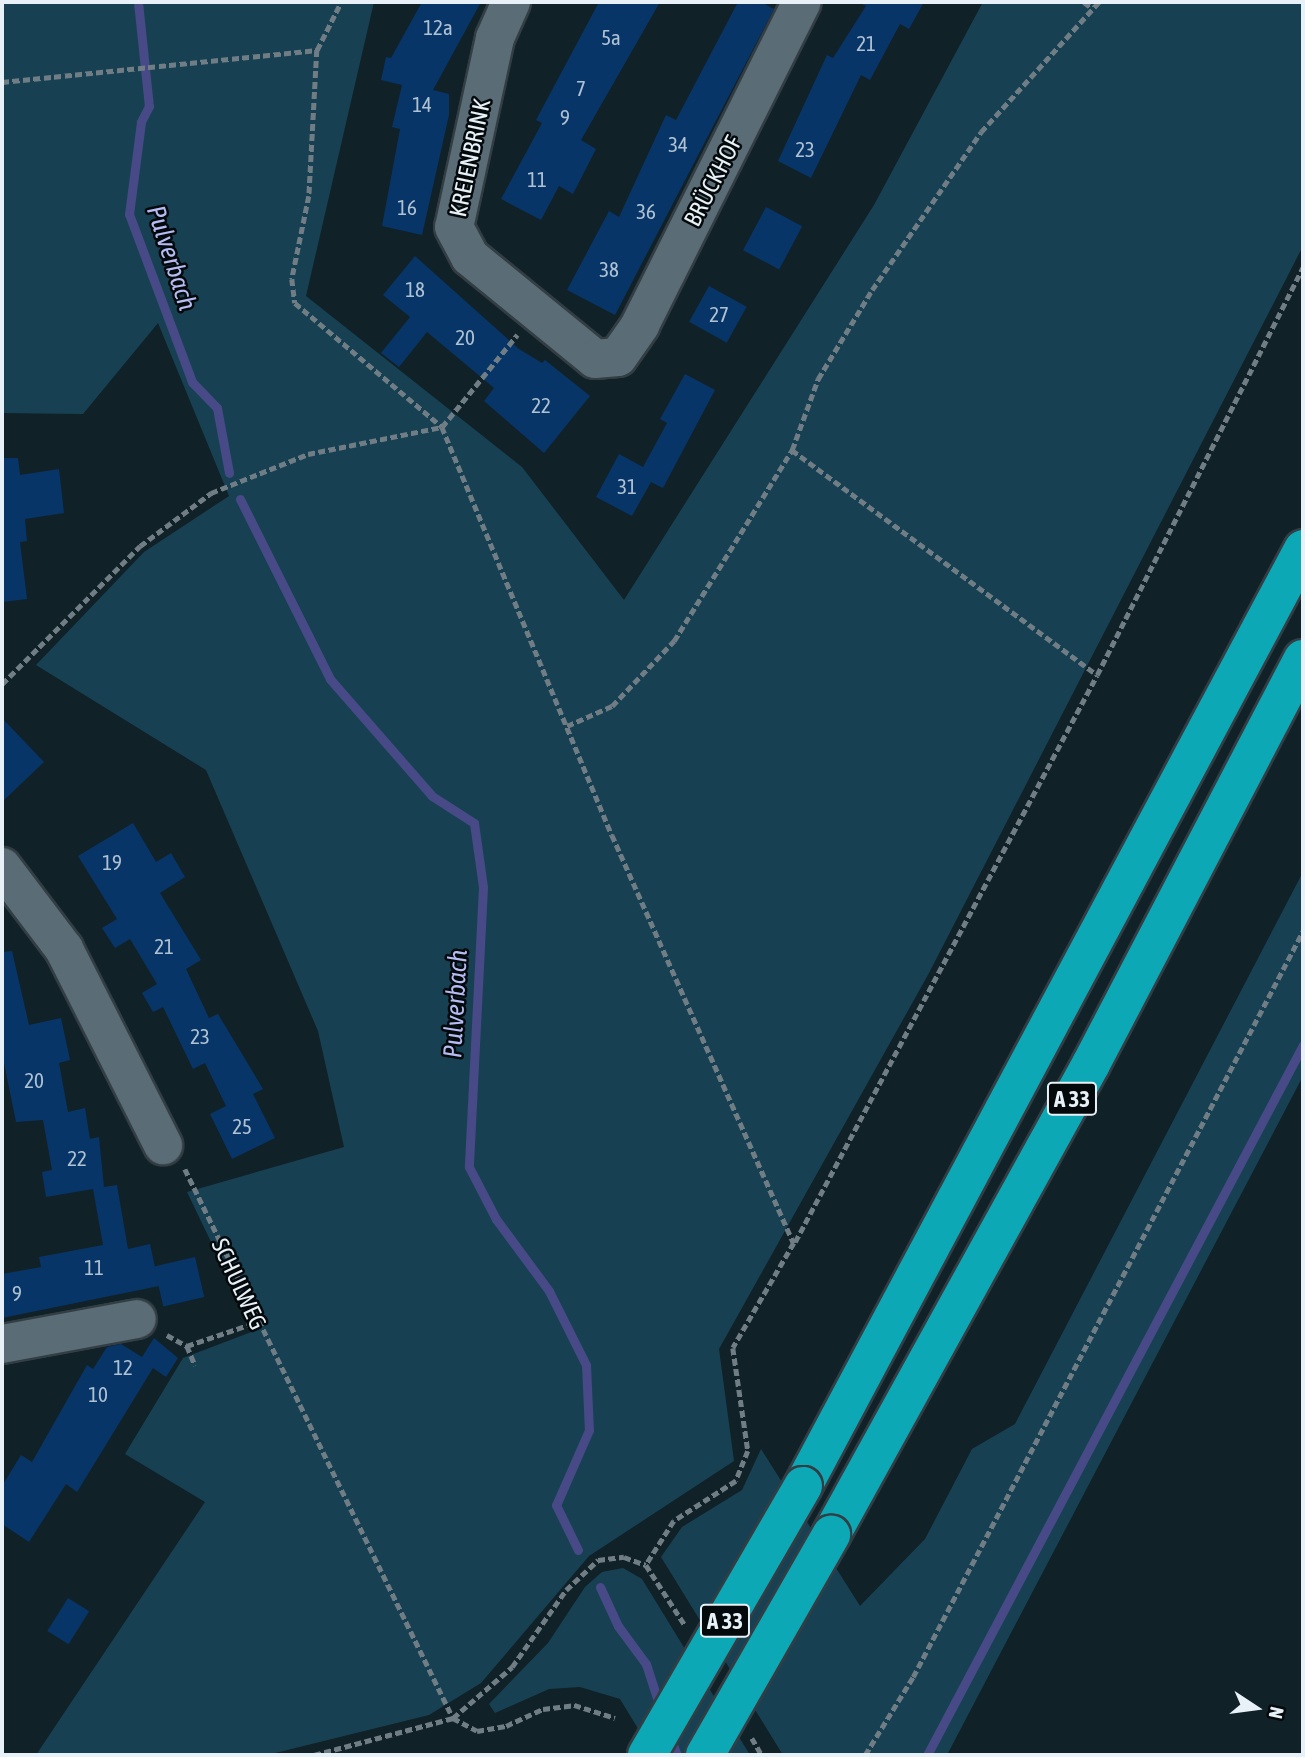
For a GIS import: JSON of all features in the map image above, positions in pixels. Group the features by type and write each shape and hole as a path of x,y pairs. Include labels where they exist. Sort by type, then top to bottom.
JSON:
{"highway":[{"name":"A 33","path":"647,1755 803,1486 1303,549"},
{"name":"A 33","path":"705,1755 831,1535 1091,1065 1303,659"}],"street":[{"name":"KREIENBRINK","path":"512,2 495,38 454,227 470,257 535,313 595,359 618,357"},
{"name":"BRÜCKHOF","path":"618,357 640,325 802,2"},
{"path":"2,867 64,949 163,1145"},
{"path":"2,1344 137,1319"}],"path":[{"path":"341,2 317,50 309,196 292,279 295,303 442,427 567,726 794,1243"},
{"path":"1084,2 1092,8"},
{"path":"567,726 612,706 674,641 792,450 818,379 872,290 981,132 1099,2"},
{"path":"2,82 317,50"},
{"path":"646,1565 674,1521 736,1481 748,1451 733,1348 794,1243 1097,675 1303,267"},
{"path":"2,684 139,546 211,494 308,454 442,427 535,313"},
{"path":"792,450 1097,675"},
{"path":"865,1755 913,1676 1303,931"},
{"name":"SCHULWEG","path":"163,1145 182,1164 453,1718"},
{"path":"137,1319 187,1346 195,1365"},
{"path":"187,1346 257,1322"},
{"path":"314,1755 453,1718 512,1667 580,1572 598,1560 624,1557 646,1565 687,1629"},
{"path":"453,1718 477,1731 506,1726 543,1709 574,1705 615,1718"},
{"path":"748,1732 762,1755"}],"shaded area":[{"path":"2,2 374,2 306,296 522,467 624,600 874,205 983,2 1303,2 1303,246 929,973 719,1349 734,1461 589,1556 481,1683 429,1715 267,1755 36,1755 205,1502 125,1454 183,1358 254,1331 187,1192 344,1147 318,1031 206,770 36,665 144,552 229,496 158,323 83,414 2,413"},
{"path":"1303,872 1303,1076 947,1755 783,1755 661,1557 682,1527 742,1490 761,1449 860,1606 925,1539 972,1449 1015,1424"},
{"path":"623,1568 642,1579 750,1755 654,1755 620,1699 580,1687 549,1689 495,1713 489,1704 548,1643 585,1587 602,1572"}],"building":[{"path":"422,2 481,2 433,90 449,94 449,115 422,235 382,226 400,129 392,127 402,85 381,80 386,57 391,58"},
{"path":"599,2 660,2 581,140 596,149 573,194 559,186 541,220 501,199 542,123 536,120"},
{"path":"738,2 761,2 774,9 615,315 567,290 609,211 619,217 666,115 676,120"},
{"path":"858,2 924,2 909,29 900,24 870,80 861,75 811,178 778,161 827,55 833,58 866,6"},
{"path":"766,207 802,226 779,270 743,250"},
{"path":"415,256 519,349 542,363 545,360 590,396 544,453 484,401 494,388 427,332 399,367 381,353 410,317 383,295"},
{"path":"709,286 747,307 727,343 689,322"},
{"path":"685,374 715,390 663,488 651,482 632,516 596,497 619,454 643,467 667,423 660,419"},
{"path":"2,458 18,458 20,475 59,469 64,513 25,519 27,541 20,542 27,599 2,602"},
{"path":"2,718 44,762 2,802"},
{"path":"133,823 156,862 171,853 185,877 160,893 201,960 186,969 209,1018 218,1014 263,1089 253,1094 275,1138 232,1159 210,1114 226,1106 205,1063 193,1069 163,1007 153,1012 142,993 157,984 130,939 115,948 102,928 117,919 78,856"},
{"path":"12,951 29,1025 61,1018 70,1060 59,1063 68,1112 85,1108 90,1139 99,1137 104,1187 117,1185 128,1249 150,1244 159,1286 2,1318 2,1274 41,1267 39,1257 103,1245 93,1189 46,1197 42,1172 52,1170 43,1120 16,1122 2,1053 2,952"},
{"path":"195,1257 204,1297 163,1306 154,1266"},
{"path":"154,1338 178,1358 166,1377 153,1368 77,1492 66,1484 29,1542 2,1524 2,1486 21,1455 32,1462 87,1365 93,1369 107,1347 121,1344 142,1357"},
{"path":"68,1598 89,1611 69,1644 47,1631"}],"waterway":[{"name":"Pulverbach","path":"138,2 149,106 141,122 129,214 192,382 217,408 229,473"},
{"name":"Pulverbach","path":"240,499 330,679 432,796 474,823 483,887 469,1167 496,1219 549,1291 586,1365 589,1430 556,1505 578,1550"},
{"path":"927,1755 1303,1045"},
{"name":"Pulverbach","path":"600,1587 618,1626 646,1664 660,1707"},
{"name":"Pulverbach","path":"670,1737 677,1755"}]}
